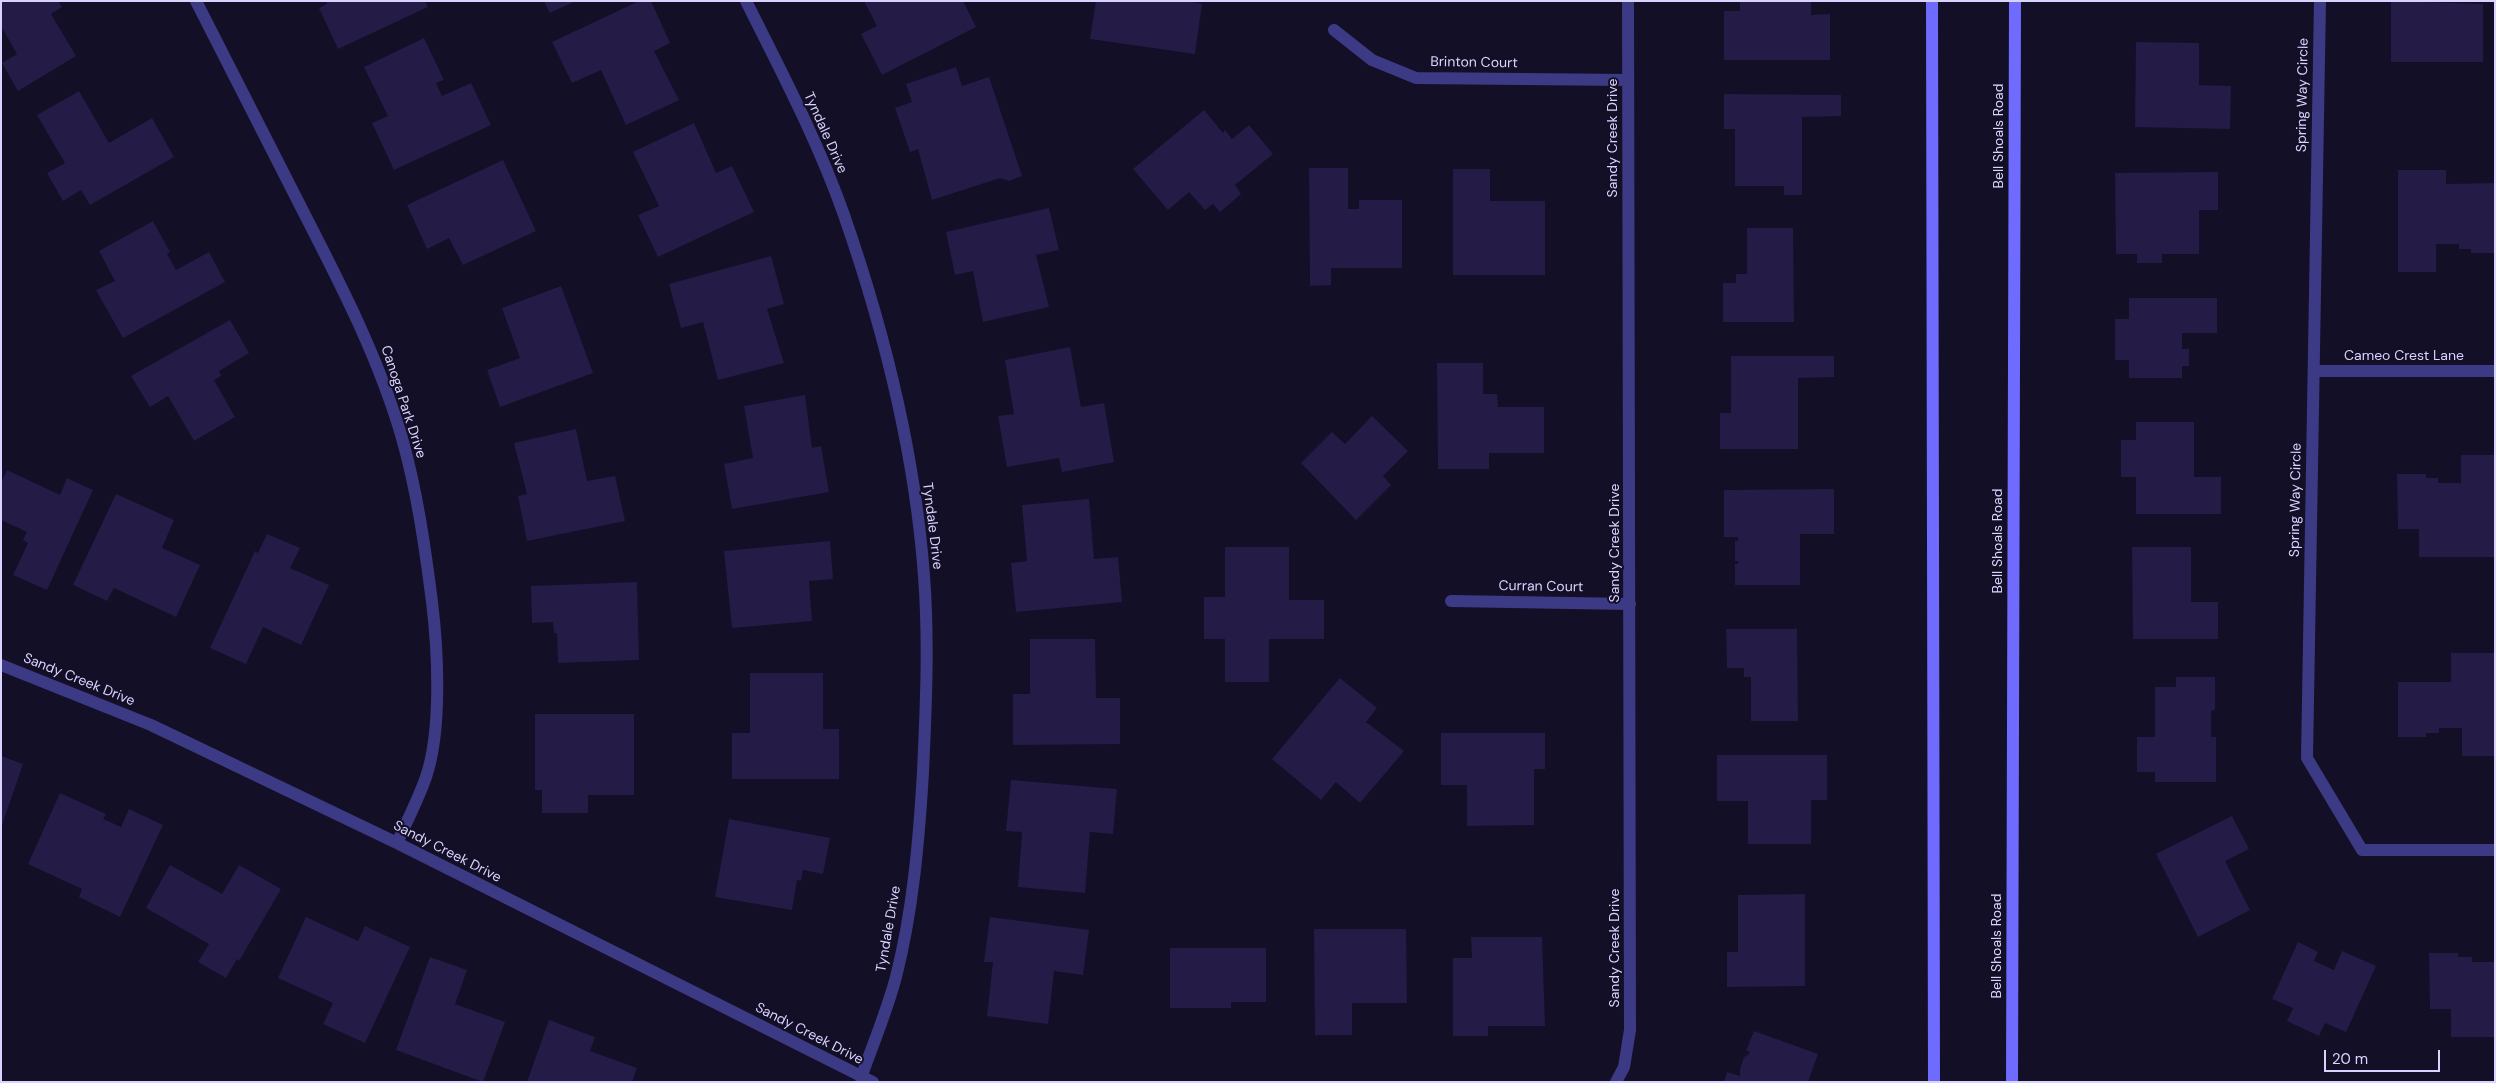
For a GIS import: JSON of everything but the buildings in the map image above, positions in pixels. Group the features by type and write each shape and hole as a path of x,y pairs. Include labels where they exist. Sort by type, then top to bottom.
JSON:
{"main road":[{"path":"1932,1 1934,1082"},
{"name":"Bell Shoals Road","path":"2012,1082 2015,1"}],"street":[{"name":"Canoga Park Drive","path":"196,1 355,314 386,391 401,437 413,485 426,556 435,628 435,729 426,776 397,843"},
{"name":"Tyndale Drive","path":"746,1 810,133 843,212 860,263 899,416 914,493 924,576 925,734 916,858 908,919 895,978 867,1080"},
{"name":"Sandy Creek Drive","path":"1616,1082 1624,1067 1630,1030 1628,1"},
{"name":"Spring Way Circle","path":"2320,1 2307,758 2362,850 2495,850"},
{"name":"Brinton Court","path":"1334,30 1372,60 1416,78 1628,80"},
{"name":"Cameo Crest Lane","path":"2314,371 2495,371"},
{"name":"Curran Court","path":"1451,600 1630,604"},
{"name":"Sandy Creek Drive","path":"1,665 151,725 397,843 867,1080"}]}
